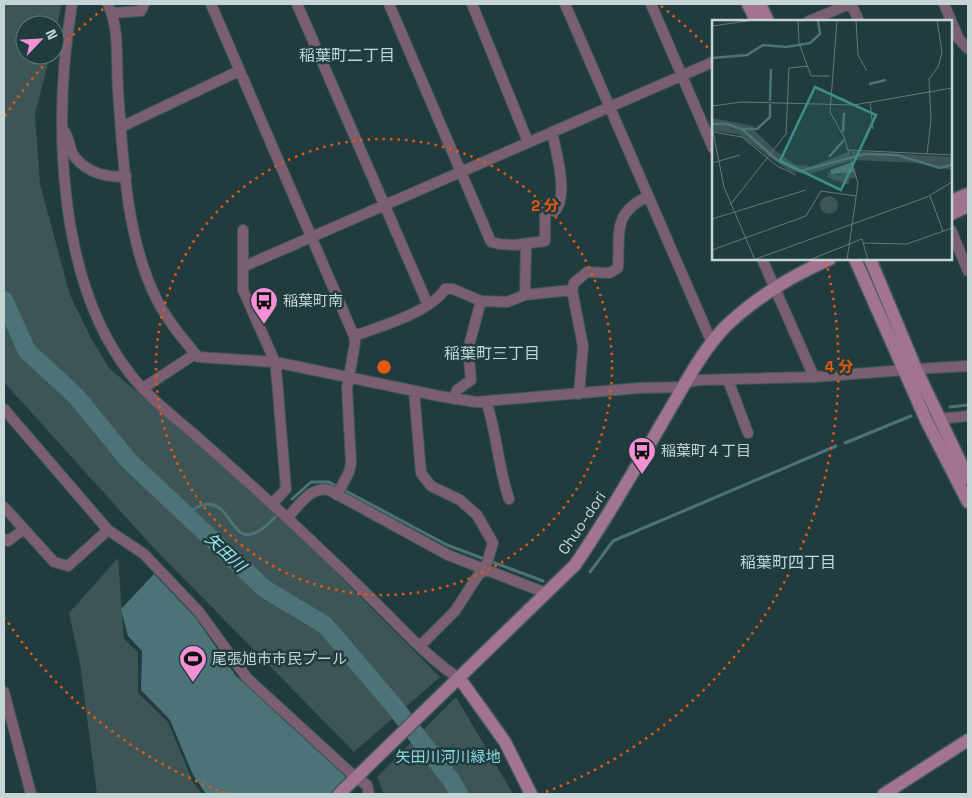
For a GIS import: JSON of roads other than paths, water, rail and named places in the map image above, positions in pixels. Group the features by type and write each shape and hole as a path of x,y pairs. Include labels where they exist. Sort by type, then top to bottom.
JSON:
{"street":[{"path":"72,4 65,46 62,129 66,194 75,244 87,291 104,335 131,376 143,388 287,518 456,682 505,742 531,794"},
{"path":"144,4 141,11 110,8 115,22 121,127 135,239 147,275 167,317 198,358 275,362 454,399 486,401 684,385 699,380 814,377 968,366"},
{"path":"211,4 354,336 355,343 347,388 351,463 340,489"},
{"path":"297,4 428,305"},
{"path":"389,4 491,242 499,245 545,241 546,211 555,211 559,207 561,179 552,132"},
{"path":"472,4 528,142"},
{"path":"565,4 712,343"},
{"path":"651,4 712,146"},
{"path":"748,4 756,20"},
{"path":"760,4 768,20"},
{"path":"811,20 850,4 858,20"},
{"path":"944,4 951,20"},
{"path":"952,23 959,39 968,49"},
{"path":"245,266 712,62"},
{"path":"121,127 239,71"},
{"path":"62,129 66,133 74,156 99,175 126,176"},
{"path":"952,201 968,194"},
{"path":"579,394 583,346 572,290 574,283 583,274 610,273 618,268 621,219 628,208 647,196"},
{"path":"952,214 968,206"},
{"path":"243,230 242,256 245,266 243,290 275,362 286,488 272,504"},
{"path":"952,232 968,271"},
{"path":"525,295 526,244"},
{"path":"762,260 814,377"},
{"name":"Chuo-dori","path":"339,794 575,565 600,529 684,385 712,343 726,327 774,287 828,260"},
{"path":"856,260 910,369 968,478"},
{"path":"870,260 910,369 926,420 968,502"},
{"path":"354,336 383,326 428,305 439,298 445,289 453,289 481,301 507,302 525,295 572,290"},
{"path":"454,399 457,390 471,380 468,349 481,301"},
{"path":"143,388 195,354"},
{"path":"728,380 748,433"},
{"path":"414,391 421,473 432,486 460,500 477,516 493,544 486,565 446,622 420,646"},
{"path":"486,401 496,438 500,472 509,499"},
{"path":"4,409 108,530 144,554 199,612 247,678 355,777 367,785 369,794"},
{"path":"938,419 968,416"},
{"path":"287,518 310,493 317,490 340,489 448,555 486,565 546,593"},
{"path":"4,507 54,562 68,566 108,530"},
{"path":"4,539 8,541 24,530"},
{"path":"4,692 31,794"},
{"path":"884,794 968,740"}],"waterway":[{"name":"矢田川","path":"4,300 27,351 76,396 129,461 265,589 325,625 395,707 451,780 459,794"},
{"path":"950,407 968,405"},
{"path":"845,443 911,416"},
{"path":"590,572 613,541 836,446"},
{"path":"292,499 311,482 329,482 447,545 543,581"},
{"path":"185,514 203,505 214,505 222,510 241,533 249,535 260,530 275,517"}],"place":[{"name":"稲葉町南","path":"264,325"},
{"name":"稲葉町４丁目","path":"642,475"},
{"name":"尾張旭市市民プール","path":"193,683"}],"district":[{"name":"稲葉町二丁目","path":"347,55"},
{"name":"稲葉町三丁目","path":"492,353"},
{"name":"稲葉町四丁目","path":"788,562"}],"park label":[{"name":"矢田川河川緑地","path":"448,757"}]}
